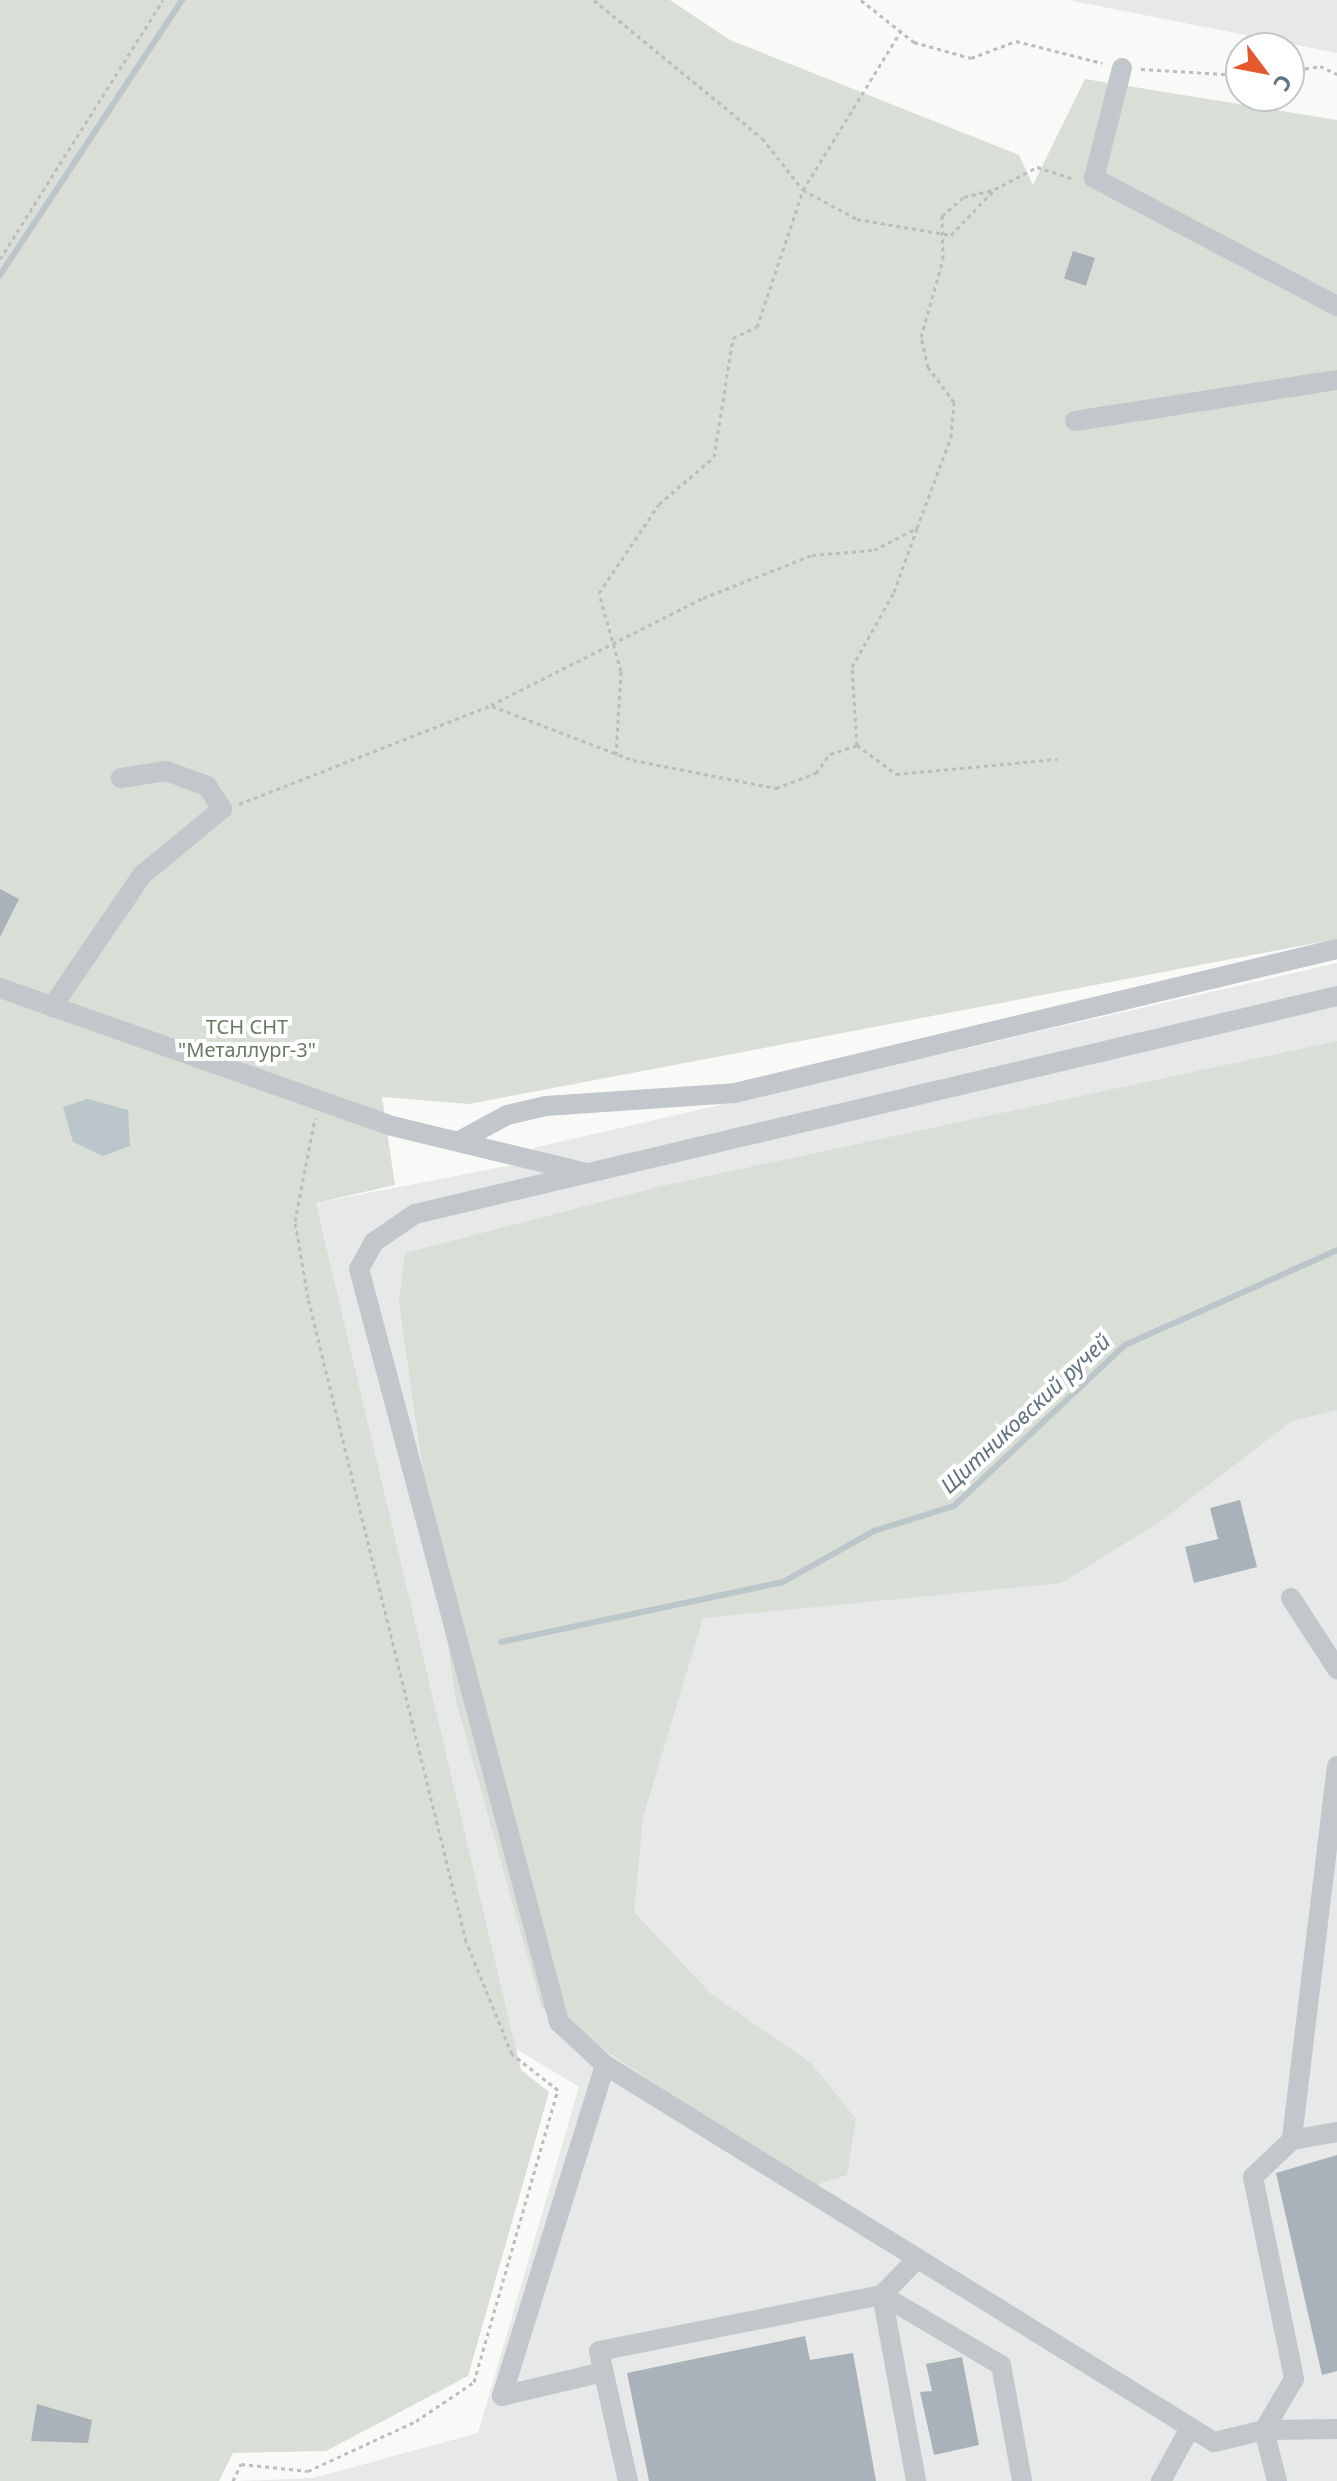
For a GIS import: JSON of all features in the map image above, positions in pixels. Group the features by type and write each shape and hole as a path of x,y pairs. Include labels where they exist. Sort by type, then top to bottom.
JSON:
{"street":[{"path":"1122,68 1094,178 1337,306"},
{"path":"1075,421 1337,380"},
{"path":"52,1007 142,875 222,809 207,786 166,771 121,778"},
{"path":"461,1140 507,1115 546,1106 735,1093 1337,949"},
{"path":"0,988 318,1103 388,1125 461,1140 583,1172"},
{"path":"1337,996 415,1214 382,1234 359,1269 559,2022 605,2065 915,2261 1214,2442 1264,2430 1337,2429"},
{"path":"1291,1598 1337,1669"},
{"path":"1292,2140 1337,1766"},
{"path":"603,2372 502,2396 605,2065"},
{"path":"1277,2481 1264,2430 1294,2379 1253,2177 1292,2140 1337,2132"},
{"path":"628,2481 599,2351 882,2295 915,2261"},
{"path":"882,2295 916,2481"},
{"path":"882,2295 1001,2365 1022,2481"},
{"path":"1161,2481 1190,2428"}],"path":[{"path":"0,259 163,0"},
{"path":"594,0 762,138 803,190 857,219 951,235 995,189"},
{"path":"861,0 901,31 971,58 1016,41 1122,68 1225,74"},
{"path":"616,755 621,671 599,593 659,504 714,457 733,338 757,327 803,190 901,31"},
{"path":"1305,68 1320,66 1337,74"},
{"path":"1057,759 896,774 857,745 852,667 894,592 953,414 921,337 942,234 942,216 953,206 1037,167 1070,180 1094,178"},
{"path":"222,809 491,705 613,640 812,555 864,551 917,528"},
{"path":"491,705 616,755 776,788 816,773 830,754 857,745"},
{"path":"233,2481 241,2464 308,2471 416,2421 474,2382 558,2090 512,2054 466,1941 308,1298 295,1221 318,1103"}],"shaded area":[{"path":"1068,0 1337,0 1337,53 1305,47 1305,32 1230,32"},
{"path":"1337,963 1337,2481 239,2481 313,2478 478,2433 579,2087 516,2049 316,1203 534,1161 533,1148"},
{"path":"88,1099 128,1110 130,1146 103,1156 73,1142 63,1107"}],"green space":[{"name":"ТСН СНТ \"Металлург-3\"","path":"0,0 670,0 730,40 1019,155 1033,185 1085,79 1225,102 1225,112 1288,112 1337,120 1337,939 469,1104 382,1097 395,1185 316,1203 521,2070 549,2092 468,2376 326,2451 233,2453 219,2481 0,2481"},
{"path":"1337,1041 1337,1410 1292,1421 1161,1521 1061,1583 703,1618 643,1817 634,1912 711,1994 811,2063 856,2119 847,2175 809,2187 542,2008 456,1701 399,1303 405,1253 662,1186"}],"building":[{"path":"1073,251 1095,258 1086,286 1064,279"},
{"path":"0,889 19,899 0,937"},
{"path":"1240,1500 1257,1567 1194,1583 1185,1547 1218,1539 1210,1508"},
{"path":"1337,2155 1337,2371 1322,2375 1276,2173"},
{"path":"805,2336 810,2360 853,2353 876,2481 649,2481 627,2373"},
{"path":"962,2357 979,2445 934,2455 920,2392 932,2391 926,2364"},
{"path":"37,2404 92,2420 88,2443 31,2441"}],"waterway":[{"path":"0,275 182,0"},
{"name":"Щитниковский ручей","path":"501,1642 783,1582 874,1531 954,1506 1125,1345 1337,1250"}]}
